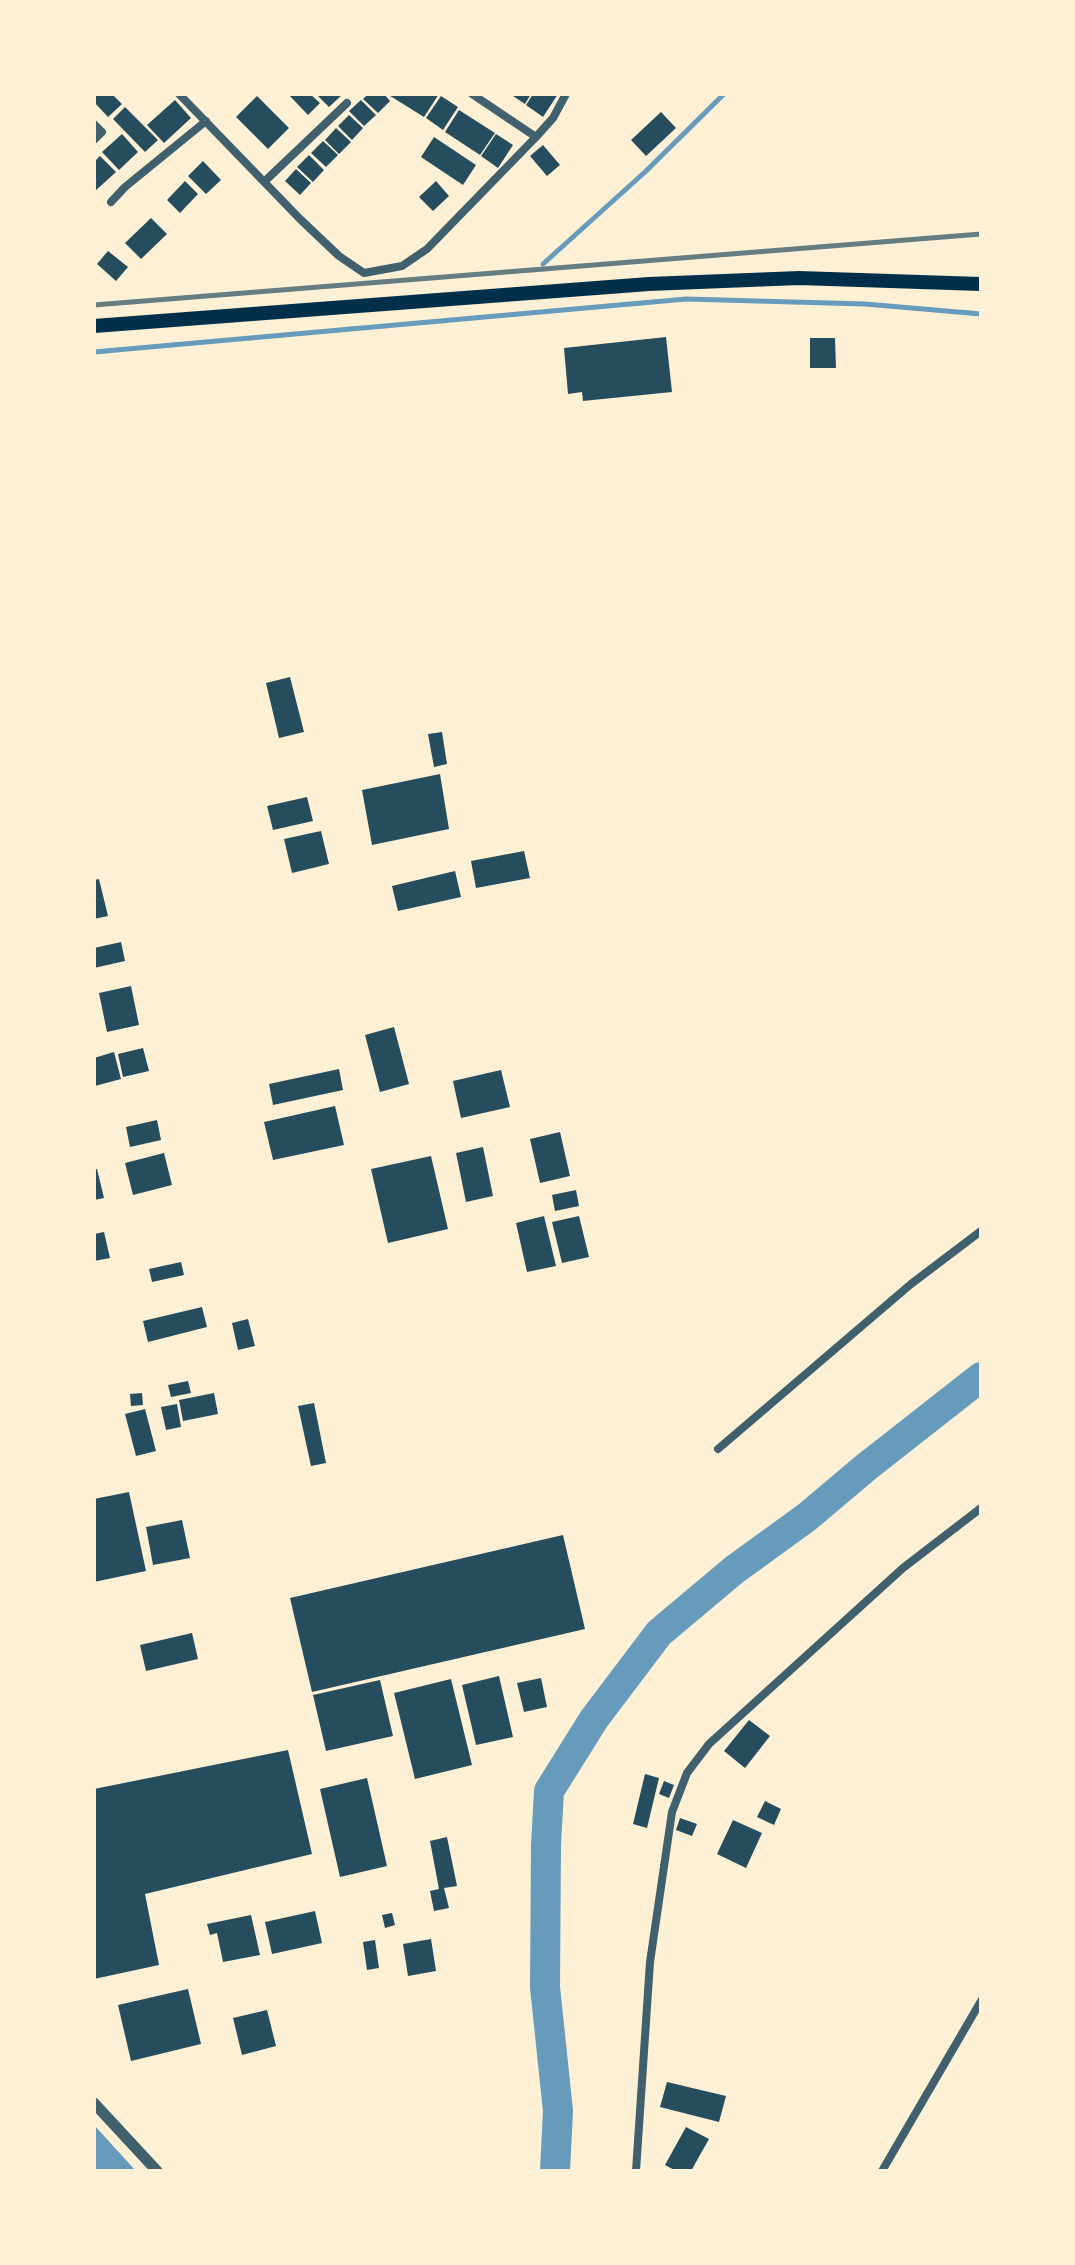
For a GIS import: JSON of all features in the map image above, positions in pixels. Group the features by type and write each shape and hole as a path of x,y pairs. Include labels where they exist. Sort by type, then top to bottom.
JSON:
{"highway":[{"path":"94,326 649,284 799,278 981,284"}],"street":[{"path":"179,94 339,256 364,273 402,266 427,249 536,137 553,118 566,94"},
{"path":"472,94 536,137"},
{"path":"264,182 347,103"},
{"path":"111,202 206,121"},
{"path":"94,124 102,132 94,140"},
{"path":"718,1449 911,1284 981,1231"},
{"path":"636,2171 650,1962 672,1812 687,1773 709,1744 891,1579 981,1508"},
{"path":"882,2171 981,2001"},
{"path":"94,2103 157,2171"}],"water":[{"path":"94,2125 136,2171 94,2171"}],"building":[{"path":"94,94 112,94 122,104 108,117 94,102"},
{"path":"288,94 310,94 320,103 308,115"},
{"path":"343,94 329,107 318,96"},
{"path":"368,94 384,94 390,101 378,113 363,99"},
{"path":"387,94 439,94 424,117"},
{"path":"510,94 531,94 525,104"},
{"path":"533,94 558,94 543,117 526,105"},
{"path":"257,96 289,128 268,149 236,117"},
{"path":"441,96 458,107 443,130 426,118"},
{"path":"175,100 191,118 164,143 147,125"},
{"path":"361,100 376,115 364,126 349,111"},
{"path":"125,107 158,140 145,152 113,119"},
{"path":"459,110 495,133 480,155 445,132"},
{"path":"661,112 676,128 646,156 631,140"},
{"path":"349,115 363,128 352,140 338,126"},
{"path":"336,128 351,142 339,154 325,140"},
{"path":"122,134 138,152 119,170 102,152"},
{"path":"496,134 513,145 498,168 481,156"},
{"path":"434,137 476,165 463,185 421,157"},
{"path":"323,141 338,155 326,167 311,153"},
{"path":"543,145 560,165 547,176 530,156"},
{"path":"309,155 324,170 313,182 297,167"},
{"path":"100,156 116,172 94,192 94,162"},
{"path":"203,161 221,180 206,194 188,176"},
{"path":"296,169 311,183 300,195 285,181"},
{"path":"185,181 198,194 180,213 167,200"},
{"path":"436,181 449,196 433,211 419,197"},
{"path":"151,218 167,234 141,259 125,243"},
{"path":"108,251 128,267 116,281 97,264"},
{"path":"666,337 672,392 583,401 582,392 568,394 564,348"},
{"path":"810,338 835,338 836,368 810,368"},
{"path":"290,677 304,732 279,738 266,683"},
{"path":"442,732 447,764 434,767 428,734"},
{"path":"440,774 449,829 372,845 362,790"},
{"path":"307,797 313,821 273,830 267,806"},
{"path":"321,831 329,864 292,873 284,839"},
{"path":"524,851 530,878 476,888 471,861"},
{"path":"455,871 461,897 398,911 392,886"},
{"path":"99,879 108,916 94,919 94,880"},
{"path":"121,942 125,961 94,968 94,948"},
{"path":"131,986 139,1025 107,1032 99,993"},
{"path":"394,1027 409,1084 380,1092 365,1035"},
{"path":"143,1048 149,1071 123,1077 118,1054"},
{"path":"114,1052 121,1079 95,1086 94,1058"},
{"path":"339,1069 343,1090 273,1105 269,1084"},
{"path":"501,1070 510,1107 461,1118 453,1081"},
{"path":"335,1106 344,1145 273,1160 264,1122"},
{"path":"157,1120 161,1140 130,1147 126,1127"},
{"path":"560,1132 570,1176 540,1183 530,1139"},
{"path":"483,1147 493,1196 466,1202 456,1153"},
{"path":"164,1153 172,1185 133,1195 125,1163"},
{"path":"431,1156 448,1229 388,1243 371,1169"},
{"path":"94,1169 97,1169 104,1198 94,1200"},
{"path":"576,1190 579,1206 555,1211 552,1195"},
{"path":"544,1216 556,1266 527,1272 516,1223"},
{"path":"579,1216 589,1257 562,1263 552,1222"},
{"path":"104,1232 110,1258 94,1261 94,1234"},
{"path":"181,1262 184,1275 152,1282 149,1269"},
{"path":"202,1307 207,1327 148,1342 143,1321"},
{"path":"248,1319 255,1346 238,1350 232,1323"},
{"path":"188,1381 191,1393 171,1397 168,1385"},
{"path":"142,1393 143,1405 131,1406 130,1394"},
{"path":"214,1393 218,1414 183,1421 179,1400"},
{"path":"314,1403 326,1463 311,1466 298,1406"},
{"path":"177,1404 181,1427 166,1430 161,1407"},
{"path":"145,1409 156,1451 136,1456 125,1414"},
{"path":"129,1492 146,1571 94,1582 94,1499"},
{"path":"182,1520 190,1558 153,1565 146,1527"},
{"path":"563,1535 585,1629 312,1692 290,1598"},
{"path":"192,1633 198,1659 146,1671 140,1645"},
{"path":"499,1676 513,1737 476,1745 462,1685"},
{"path":"541,1678 547,1707 524,1712 517,1683"},
{"path":"451,1679 472,1765 415,1779 394,1693"},
{"path":"380,1680 393,1736 326,1751 313,1695"},
{"path":"749,1720 770,1736 745,1768 724,1751"},
{"path":"288,1750 312,1854 145,1894 159,1965 94,1979 94,1789"},
{"path":"645,1774 659,1778 647,1828 633,1824"},
{"path":"367,1778 387,1866 340,1877 320,1789"},
{"path":"664,1781 674,1785 669,1798 659,1794"},
{"path":"765,1801 781,1809 774,1825 757,1817"},
{"path":"680,1818 697,1824 692,1836 676,1830"},
{"path":"733,1820 762,1833 746,1868 717,1854"},
{"path":"447,1837 457,1886 444,1888 449,1908 434,1911 430,1891 439,1889 430,1841"},
{"path":"315,1911 322,1943 272,1954 265,1922"},
{"path":"392,1913 395,1925 385,1928 382,1915"},
{"path":"251,1915 260,1955 223,1962 217,1933 210,1935 207,1924"},
{"path":"431,1939 436,1971 408,1976 403,1944"},
{"path":"375,1940 379,1968 367,1970 363,1942"},
{"path":"188,1989 201,2044 131,2061 118,2005"},
{"path":"267,2010 276,2046 242,2055 233,2018"},
{"path":"667,2082 726,2096 719,2122 660,2107"},
{"path":"686,2127 709,2139 691,2171 676,2171 665,2165"}],"waterway":[{"path":"543,264 645,172 724,94"},
{"path":"94,352 686,299 865,304 981,314"},
{"path":"555,2171 558,2111 545,1987 549,1791 594,1719 659,1633 734,1570 807,1517 981,1377"}],"railway":[{"path":"94,305 981,234"}]}
